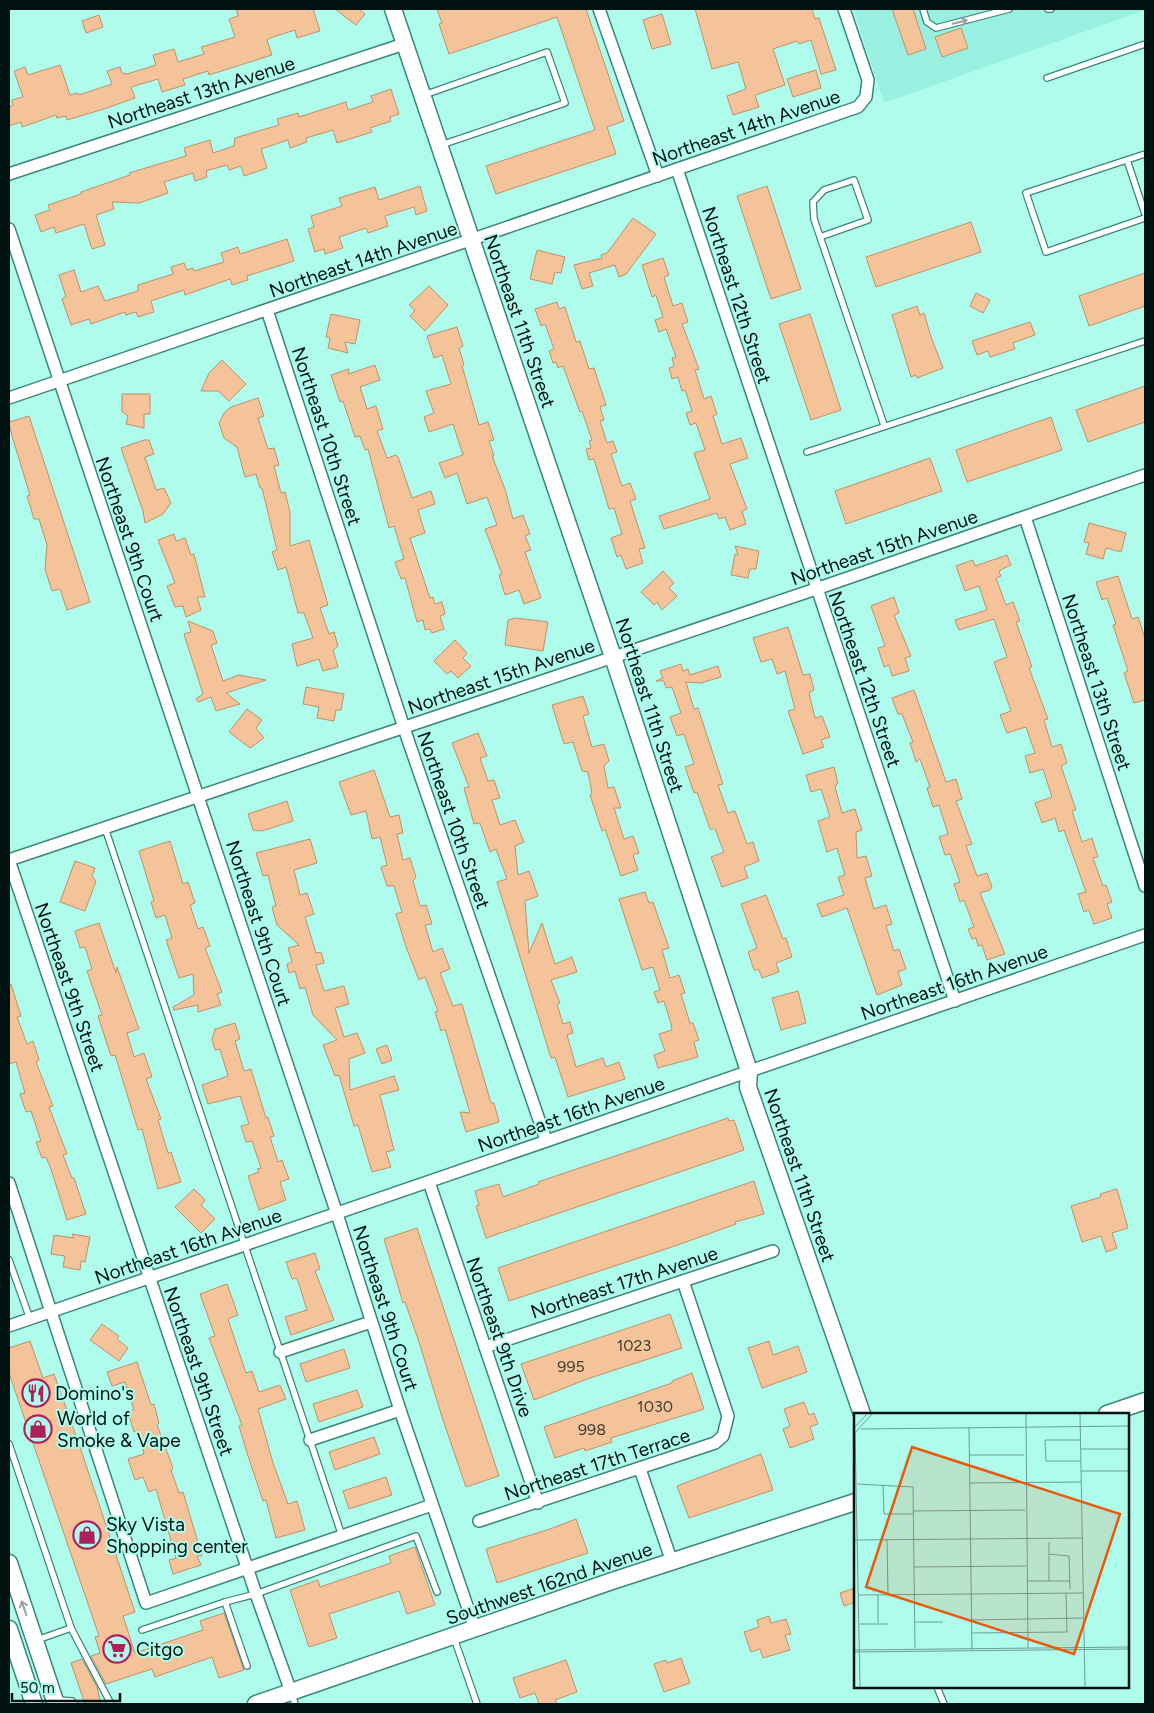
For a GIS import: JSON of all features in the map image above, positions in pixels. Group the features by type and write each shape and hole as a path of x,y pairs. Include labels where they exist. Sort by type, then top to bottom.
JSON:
{"street":[{"name":"Northeast 11th Street","path":"392,9 613,657 749,1071 748,1087 862,1413"},
{"path":"600,9 658,176"},
{"name":"Northeast 14th Avenue","path":"9,398 858,107 866,97 868,80 844,9"},
{"name":"Northeast 13th Avenue","path":"9,174 404,44"},
{"name":"Northeast 12th Street","path":"677,169 955,1001"},
{"name":"Northeast 9th Court","path":"9,228 58,382 337,1214 400,1410 475,1629"},
{"name":"Northeast 10th Street","path":"267,310 404,728 546,1140"},
{"name":"Northeast 15th Avenue","path":"9,860 816,589 1145,475"},
{"name":"Northeast 13th Street","path":"1025,517 1145,886"},
{"name":"Northeast 9th Street","path":"9,860 246,1567 293,1698"},
{"name":"Northeast 16th Avenue","path":"9,1326 1145,935"},
{"name":"Northeast 9th Drive","path":"429,1182 538,1503"},
{"path":"9,1183 12,1205 51,1311 146,1603 432,1504"},
{"name":"Northeast 17th Avenue","path":"485,1347 773,1251"},
{"name":"Northeast 17th Terrace","path":"479,1521 715,1443 723,1436 728,1416 683,1281"},
{"path":"280,1352 371,1322"},
{"path":"1110,1413 1145,1401"},
{"path":"310,1440 400,1410"},
{"path":"640,1469 672,1562"},
{"name":"Southwest 162nd Avenue","path":"262,1703 293,1698 454,1636 854,1502"},
{"path":"9,1563 56,1702"},
{"path":"9,1629 34,1704"}],"lane":[{"path":"923,9 927,22 936,28 1009,9"},
{"path":"1047,78 1145,44"},
{"path":"422,96 547,52 565,103 439,146"},
{"path":"1145,154 1026,193 1046,252 1145,218"},
{"path":"1127,160 1145,214"},
{"path":"820,237 868,220 854,180 824,190 813,202 814,219 820,237 884,425"},
{"path":"807,452 884,425 1145,341"},
{"path":"105,828 243,1246 342,1536"},
{"path":"9,1260 30,1319"},
{"path":"9,1444 71,1628 111,1704"},
{"path":"142,1630 225,1602 256,1594 416,1536 436,1592"},
{"path":"225,1602 247,1666"},
{"path":"35,1641 71,1628"},
{"path":"454,1636 477,1704"},
{"path":"937,1688 944,1704"},
{"path":"56,1702 72,1701 76,1704"}],"shaded area":[{"path":"853,9 1145,9 1145,10 884,103"}],"building":[{"path":"236,9 313,9 320,31 297,38 295,30 273,37 267,40 272,55 209,75 208,71 183,79 185,85 162,92 158,79 131,87 135,98 104,109 67,120 66,116 57,118 56,115 22,127 21,122 9,126 9,107 13,105 12,100 23,97 14,71 25,67 28,75 60,65 70,95 78,93 79,95 112,84 107,71 120,67 122,73 127,74 156,65 153,55 174,49 178,62 204,54 201,47 235,37 229,19 238,16"},
{"path":"335,9 359,9 365,14 356,25"},
{"path":"437,9 586,9 624,121 607,127 616,154 496,194 486,166 595,130 557,17 449,54 439,24 442,23"},
{"path":"695,9 812,9 815,19 819,18 836,70 821,74 811,40 799,44 797,41 773,49 785,85 755,95 759,107 733,115 727,96 746,89 738,62 712,69"},
{"path":"892,9 913,9 926,49 908,55"},
{"path":"662,14 671,44 652,49 643,20"},
{"path":"99,15 103,27 86,33 82,21"},
{"path":"961,28 968,48 942,57 935,37"},
{"path":"816,70 821,88 793,97 787,79"},
{"path":"391,89 399,114 390,117 391,121 370,128 372,132 337,143 333,130 306,138 307,142 290,148 288,140 261,149 267,168 244,176 241,166 229,170 227,165 206,171 207,177 195,181 193,173 164,182 168,193 139,203 112,202 114,209 96,215 105,245 92,249 84,224 56,233 54,227 41,232 35,215 50,210 48,205 130,175 129,173 186,156 184,148 210,140 213,153 234,146 235,138 279,125 277,119 298,113 299,117 346,102 348,110 373,102 371,96"},
{"path":"420,186 427,211 416,215 414,207 385,216 388,226 368,233 366,228 339,237 343,248 325,254 324,249 315,252 308,229 314,227 311,216 342,206 339,198 375,187 379,200"},
{"path":"767,186 801,289 771,299 737,196"},
{"path":"633,218 656,234 626,274 619,277 615,265 589,273 593,286 582,289 574,265 602,258 601,255 607,253"},
{"path":"971,222 981,252 876,287 866,257"},
{"path":"287,239 294,261 247,276 248,280 232,285 230,279 185,295 184,290 151,301 154,312 138,317 136,312 126,315 125,312 91,324 89,319 71,325 62,299 66,297 59,275 74,270 81,292 98,286 105,301 138,291 138,285 173,274 171,267 184,263 187,270 193,268 194,271 224,262 221,253 238,247 240,254"},
{"path":"537,250 565,257 561,273 555,272 552,284 530,279"},
{"path":"663,258 669,275 664,277 673,306 682,303 688,322 682,324 699,369 695,370 704,399 711,396 717,414 713,416 722,444 741,438 748,458 730,464 747,509 742,511 746,524 730,530 725,517 719,519 717,513 664,529 659,516 710,499 694,453 705,450 696,423 690,425 686,413 692,411 685,390 682,391 678,377 672,379 669,368 674,366 672,358 676,357 666,329 659,332 655,320 663,317 656,295 652,297 642,265"},
{"path":"1145,273 1145,306 1089,326 1079,296"},
{"path":"429,286 448,305 425,331 410,316 415,310 409,305"},
{"path":"976,293 990,300 983,313 970,306"},
{"path":"557,302 559,309 565,307 576,342 580,341 589,369 594,368 606,405 600,407 604,420 600,421 607,443 613,441 617,452 611,454 622,486 630,483 636,499 630,501 645,548 639,549 643,563 626,569 621,555 617,557 611,538 622,534 614,508 609,509 594,459 589,460 586,449 591,448 589,441 592,440 582,411 580,412 563,366 558,368 556,362 553,363 549,351 554,349 545,324 541,326 535,309"},
{"path":"917,306 920,315 924,313 943,368 917,378 916,375 911,377 892,315"},
{"path":"331,314 360,320 355,344 345,342 348,353 328,348 330,338 326,337"},
{"path":"810,314 841,410 811,420 779,324"},
{"path":"1030,322 1035,335 1013,343 1015,349 990,357 988,351 977,355 972,341"},
{"path":"457,327 463,346 459,348 464,365 462,366 479,425 488,422 494,440 489,441 494,456 492,456 505,489 513,519 523,515 530,534 525,536 531,550 525,552 541,598 524,604 519,590 505,595 499,575 502,574 485,529 497,525 487,497 467,504 457,473 445,478 439,463 463,455 453,424 429,432 424,417 434,413 426,391 451,384 442,355 434,358 427,336"},
{"path":"222,360 246,384 229,401 218,391 201,391 209,373"},
{"path":"375,365 380,380 360,387 367,409 376,406 383,429 377,431 387,458 396,455 398,457 412,498 431,491 435,504 418,510 425,533 410,538 430,598 433,597 435,604 442,602 445,614 440,616 444,629 432,633 430,629 425,630 423,620 417,622 405,578 401,579 395,562 404,559 394,526 389,528 368,449 365,450 360,436 355,437 343,401 340,402 331,375 349,369 348,374"},
{"path":"1145,386 1145,422 1088,442 1076,410"},
{"path":"122,394 150,394 150,414 144,414 144,428 126,424 128,416 122,412"},
{"path":"258,398 264,416 258,418 268,449 274,448 279,465 274,466 281,493 285,492 290,512 290,546 309,540 328,605 320,608 329,634 334,632 338,646 333,650 338,667 323,671 319,659 297,666 292,644 313,638 304,613 298,613 286,567 278,570 272,552 277,550 262,488 260,488 256,474 245,477 237,447 224,438 219,423 224,413 231,407"},
{"path":"29,416 90,602 67,610 60,589 52,591 45,569 47,545 39,519 34,519 27,496 30,495 9,422"},
{"path":"1051,417 1062,450 967,482 956,450"},
{"path":"149,440 154,454 145,457 156,490 164,488 171,503 163,514 145,523 143,511 121,448"},
{"path":"930,458 942,491 846,524 835,491"},
{"path":"1089,523 1126,533 1121,552 1106,548 1103,559 1086,554 1089,543 1084,542"},
{"path":"174,534 176,541 185,538 191,555 194,554 205,597 197,597 201,610 186,617 183,606 175,607 167,586 175,583 158,540"},
{"path":"735,546 759,551 756,569 750,569 748,578 731,575 735,554 738,555"},
{"path":"1007,555 1011,565 1002,569 999,572 1001,576 996,578 1006,605 1013,602 1020,621 1016,622 1032,667 1029,668 1048,719 1044,720 1052,747 1061,744 1067,763 1061,766 1076,810 1072,811 1082,842 1092,838 1098,857 1093,858 1103,886 1106,885 1112,902 1107,904 1112,918 1094,924 1089,910 1084,912 1078,894 1086,892 1064,830 1059,832 1055,818 1042,823 1035,803 1052,797 1043,769 1030,773 1025,756 1035,753 1026,727 1007,733 1000,715 1011,711 994,662 1007,657 994,619 959,630 955,620 987,610 979,586 965,591 956,566 973,560 975,566"},
{"path":"663,571 674,583 669,588 677,596 662,610 657,602 654,605 641,592"},
{"path":"1118,576 1132,619 1138,617 1145,638 1145,700 1134,703 1124,673 1128,671 1113,625 1116,624 1107,598 1102,600 1096,582"},
{"path":"894,597 899,613 894,615 911,656 905,658 909,671 892,676 889,665 884,667 878,648 885,646 871,606"},
{"path":"516,618 548,622 543,651 505,645 508,620"},
{"path":"188,621 213,631 217,643 211,645 223,681 239,675 266,680 226,693 240,704 216,711 211,697 198,702 196,699 203,694 184,634 191,632"},
{"path":"788,627 803,675 810,674 814,690 809,693 815,718 822,716 830,737 821,740 824,747 803,754 788,711 795,709 785,671 777,674 772,659 761,662 753,638"},
{"path":"455,640 467,653 463,658 471,666 458,678 451,671 447,674 434,661"},
{"path":"681,664 683,671 688,669 690,675 718,666 721,677 701,683 686,682 694,709 698,708 723,784 718,785 728,813 735,811 747,844 753,842 759,861 744,867 748,878 722,887 711,857 724,852 715,829 710,829 697,792 694,793 685,767 694,764 684,734 677,736 670,717 681,713 672,687 666,688 664,681 656,681 663,678 660,671"},
{"path":"306,687 344,694 341,710 336,710 334,721 317,718 319,707 303,704"},
{"path":"914,690 946,782 956,779 962,799 956,801 972,844 966,846 977,876 987,873 992,887 990,890 980,893 1005,954 987,960 982,945 978,946 976,938 972,939 968,929 974,927 964,900 960,902 954,884 960,882 950,854 945,855 939,837 948,834 939,805 933,807 927,788 930,787 920,759 916,762 910,743 913,742 902,714 898,714 892,698"},
{"path":"583,696 589,714 583,716 592,747 604,744 609,761 604,766 608,788 614,787 621,808 614,808 624,839 633,836 639,853 633,855 638,870 621,876 605,829 602,831 590,795 592,794 588,772 582,771 573,742 564,744 552,705"},
{"path":"247,709 262,720 256,728 264,738 250,748 229,732"},
{"path":"478,733 487,756 480,758 488,781 494,780 500,798 492,800 500,825 515,820 524,842 515,846 518,875 529,871 538,896 525,901 529,953 542,923 555,964 572,957 577,972 551,980 560,1003 557,1004 563,1024 570,1022 573,1033 567,1035 576,1067 603,1058 606,1067 619,1062 625,1079 568,1097 555,1057 551,1058 497,882 507,879 496,849 490,852 480,823 474,824 464,788 469,787 452,743"},
{"path":"834,767 838,783 835,787 842,813 855,809 862,830 856,832 857,858 866,856 872,876 865,878 874,909 886,905 892,924 886,926 894,951 899,949 906,969 898,972 902,985 877,995 847,908 822,917 817,904 844,895 838,877 845,875 837,848 827,852 818,821 830,817 821,789 811,792 806,775"},
{"path":"374,770 390,817 399,815 403,833 397,834 403,860 410,858 416,877 413,881 420,906 426,905 432,924 425,925 433,952 442,948 450,969 440,973 453,1006 462,1004 491,1103 494,1103 499,1122 466,1132 460,1112 470,1113 445,1029 441,1031 435,1012 438,1011 425,977 419,980 406,947 396,914 402,912 394,886 387,886 381,867 387,865 380,837 372,839 366,811 351,815 339,782"},
{"path":"287,801 293,821 262,831 253,830 248,814"},
{"path":"310,839 317,863 294,870 300,895 307,893 314,914 305,917 316,953 321,952 324,963 316,965 324,991 344,986 349,1004 335,1008 344,1037 357,1033 365,1053 349,1059 350,1090 394,1076 399,1090 380,1095 394,1150 386,1152 391,1167 372,1172 358,1125 354,1126 339,1075 335,1076 323,1045 337,1040 313,1015 305,987 300,989 295,971 289,973 287,964 292,962 288,948 299,945 277,925 272,907 276,906 268,875 263,876 256,853"},
{"path":"170,841 183,884 188,882 195,903 190,905 198,929 203,927 210,946 205,948 222,992 217,994 221,1005 198,1012 198,1005 174,1010 173,1007 194,995 193,974 179,978 166,940 172,938 165,915 156,918 151,902 154,901 139,851"},
{"path":"75,861 95,868 92,876 96,881 85,911 60,902"},
{"path":"645,892 649,903 653,902 669,948 662,950 670,978 679,975 685,993 681,994 690,1023 693,1023 699,1040 694,1042 698,1057 658,1068 654,1055 665,1051 659,1034 672,1030 671,1024 664,1001 658,1003 654,992 660,990 653,967 642,970 619,899"},
{"path":"766,895 783,939 786,938 792,957 776,963 779,972 762,978 759,970 754,970 748,952 757,948 741,904"},
{"path":"99,923 116,973 117,967 139,1029 127,1033 134,1057 144,1053 152,1077 146,1079 161,1119 158,1120 168,1153 171,1152 181,1182 158,1189 142,1129 138,1130 115,1055 111,1056 98,1016 102,1015 87,971 92,969 85,947 80,948 75,931"},
{"path":"11,984 21,1016 17,1017 27,1044 33,1041 39,1060 36,1062 53,1106 49,1107 67,1154 63,1155 72,1178 74,1178 86,1214 67,1220 51,1169 46,1157 42,1158 36,1142 41,1141 31,1111 26,1112 20,1094 25,1093 16,1062 9,1064 9,985"},
{"path":"798,991 806,1023 781,1030 772,998"},
{"path":"235,1023 240,1039 235,1041 244,1071 251,1069 266,1118 268,1117 274,1136 270,1137 278,1162 282,1160 289,1179 280,1182 286,1200 259,1210 248,1176 259,1172 257,1169 261,1168 252,1141 246,1142 241,1126 249,1124 240,1096 208,1104 202,1085 228,1076 220,1049 215,1050 212,1040 215,1029"},
{"path":"387,1045 392,1060 382,1064 376,1049"},
{"path":"728,1118 729,1121 734,1120 744,1150 486,1238 476,1206 479,1205 475,1191 499,1184 503,1197 539,1184 538,1182"},
{"path":"754,1181 764,1214 735,1222 736,1224 672,1247 509,1301 498,1268"},
{"path":"194,1189 205,1200 201,1205 215,1219 201,1233 175,1207"},
{"path":"1117,1189 1128,1228 1112,1233 1117,1248 1106,1252 1101,1236 1082,1242 1071,1206 1101,1197 1100,1194"},
{"path":"417,1228 499,1476 466,1487 419,1342 405,1302 403,1303 384,1239"},
{"path":"72,1234 90,1237 85,1262 81,1261 80,1270 63,1267 65,1256 51,1254 54,1235 74,1238"},
{"path":"315,1253 320,1269 315,1271 334,1320 291,1335 285,1317 307,1310 297,1278 292,1279 286,1262"},
{"path":"227,1284 238,1315 228,1319 246,1373 252,1371 259,1392 280,1385 286,1399 258,1409 273,1463 288,1504 297,1501 305,1530 276,1538 266,1500 263,1501 247,1453 239,1426 242,1425 209,1338 215,1336 200,1294"},
{"path":"670,1314 682,1348 590,1378 534,1400 521,1364"},
{"path":"102,1324 119,1336 117,1339 128,1348 119,1361 90,1340"},
{"name":"Sky Vista Shopping center","path":"30,1341 43,1378 54,1374 80,1447 135,1612 123,1616 135,1653 203,1630 200,1621 224,1613 244,1670 219,1678 212,1657 155,1677 152,1669 106,1684 91,1656 100,1653 95,1637 99,1636 9,1373 9,1348"},
{"path":"769,1341 773,1355 798,1346 807,1372 762,1388 748,1348"},
{"path":"344,1349 350,1368 306,1382 300,1364"},
{"path":"137,1362 151,1405 154,1404 159,1423 157,1425 173,1468 171,1470 179,1493 183,1492 202,1556 197,1556 201,1565 173,1574 169,1560 176,1558 156,1489 149,1492 143,1477 135,1480 128,1459 144,1454 138,1431 134,1432 128,1412 134,1410 125,1382 112,1386 107,1372"},
{"path":"692,1373 704,1409 611,1438 612,1442 585,1451 584,1448 555,1458 544,1427 672,1383 672,1381"},
{"path":"357,1390 363,1407 319,1422 313,1404"},
{"path":"804,1402 809,1415 814,1413 818,1424 810,1427 814,1439 790,1448 783,1429 790,1426 784,1409"},
{"path":"374,1437 380,1454 335,1470 329,1452"},
{"path":"761,1454 773,1490 689,1518 677,1486"},
{"path":"386,1477 392,1495 349,1509 343,1491"},
{"path":"576,1519 588,1553 497,1583 486,1549"},
{"path":"415,1547 435,1605 407,1614 399,1591 329,1614 337,1638 309,1647 290,1590 318,1580 320,1587 391,1563 389,1556"},
{"path":"854,1588 854,1602 844,1606 840,1593"},
{"path":"769,1616 771,1623 786,1619 791,1634 785,1635 790,1650 763,1658 760,1649 751,1652 744,1632 759,1627 757,1620"},
{"path":"681,1658 690,1683 664,1692 654,1664 666,1660 667,1663"},
{"name":"Citgo","path":"82,1659 97,1687 101,1704 85,1704 71,1663"},
{"path":"566,1660 577,1692 555,1700 557,1704 539,1704 535,1693 520,1698 513,1678"}],"place":[{"name":"Domino's","path":"36,1393"},
{"name":"World of Smoke & Vape","path":"38,1429"},
{"name":"Sky Vista Shopping center","path":"87,1535"},
{"name":"Citgo","path":"117,1649"}]}
